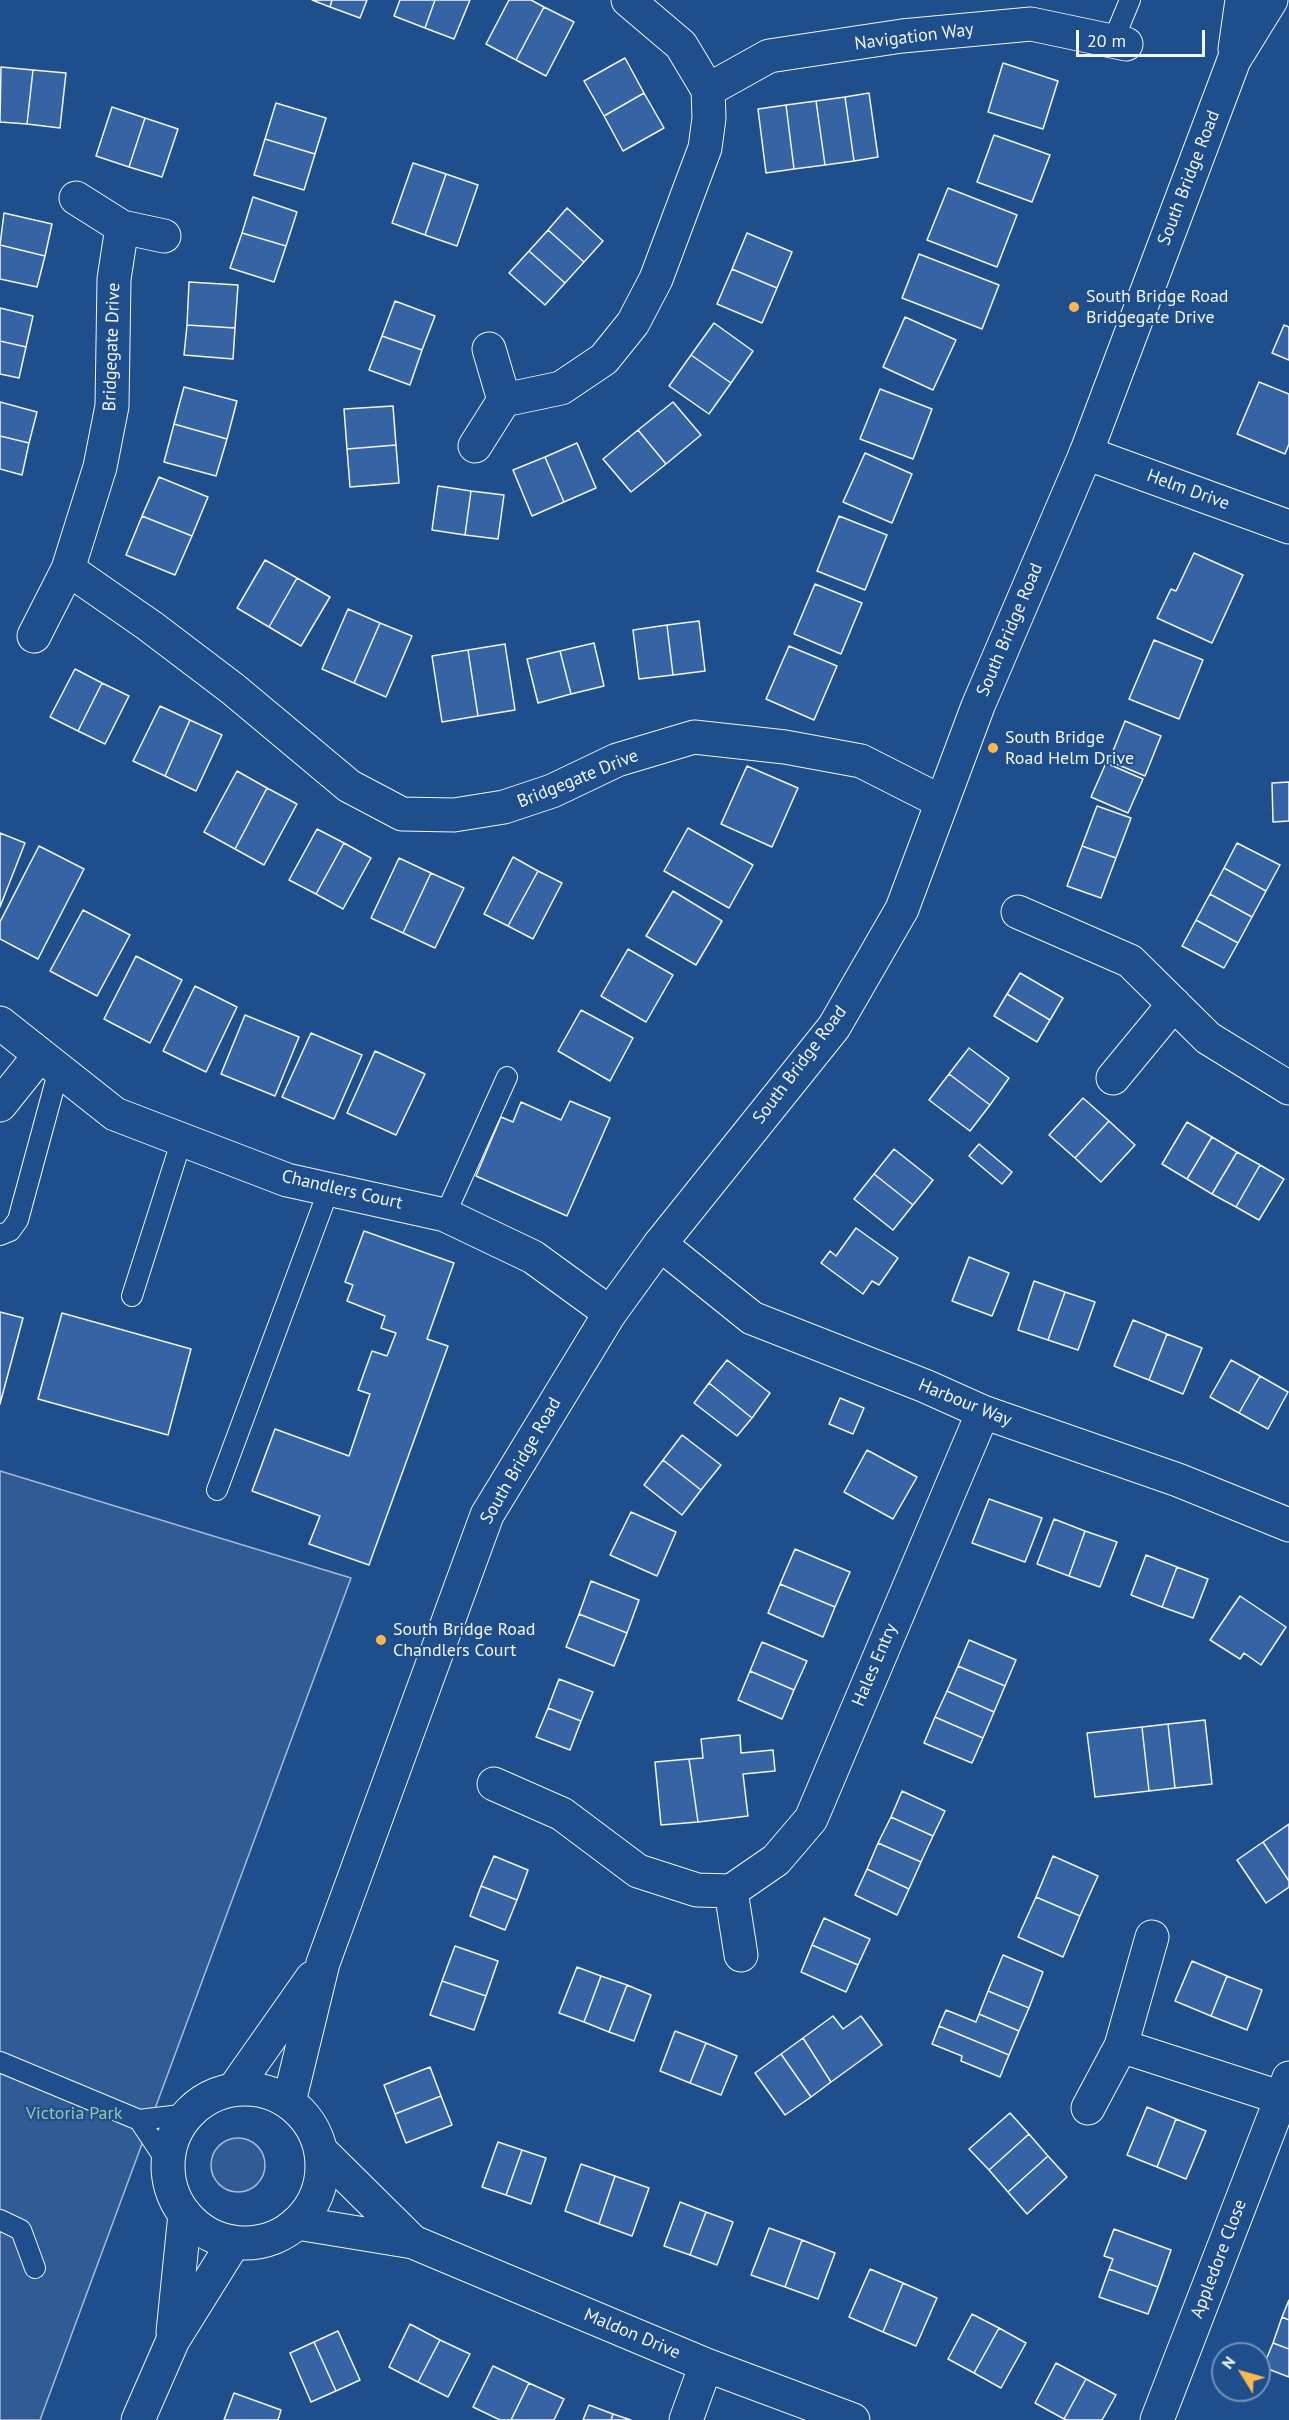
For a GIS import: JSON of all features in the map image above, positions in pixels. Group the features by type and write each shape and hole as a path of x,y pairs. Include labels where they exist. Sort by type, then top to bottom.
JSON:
{"street":[{"path":"475,446 504,399 561,388 604,359 633,323 656,279 705,148 709,118 708,90 681,45 628,0"},
{"name":"South Bridge Road","path":"1234,60 1242,0"},
{"name":"South Bridge Road","path":"289,2102 323,1963 487,1515 610,1313 660,1244 834,1027 902,909 940,801 978,706 1086,453 1234,60 1271,0"},
{"name":"Navigation Way","path":"708,90 769,56 902,36 1031,24 1120,42"},
{"path":"76,198 122,227 164,236"},
{"name":"Bridgegate Drive","path":"34,636 68,569 100,467 112,406 114,279 122,227"},
{"path":"489,349 504,399"},
{"name":"Helm Drive","path":"1086,453 1289,527"},
{"name":"Bridgegate Drive","path":"68,569 150,626 233,689 349,786 402,814 454,815 504,807 552,791 617,760 694,737 785,747 861,761 940,801"},
{"path":"1018,912 1130,961 1208,1038 1289,1088"},
{"path":"1113,1078 1173,1004"},
{"name":"Chandlers Court","path":"0,1023 115,1114 287,1180 445,1215 533,1257 610,1313"},
{"path":"0,1105 50,1062"},
{"name":"Harbour Way","path":"660,1244 752,1318 925,1386 983,1413 1178,1480 1289,1526"},
{"name":"Hales Entry","path":"731,1891 776,1860 811,1819 983,1413"},
{"path":"494,1784 562,1815 638,1871 698,1890 731,1891 741,1955"},
{"path":"1088,2108 1122,2046 1152,1937"},
{"name":"South Bridge Road","path":"234,2089 323,1963"},
{"name":"Appledore Close","path":"1122,2046 1285,2088 1157,2420"},
{"path":"234,2089 262,2091 289,2102 309,2124 321,2151 322,2177 313,2202 297,2223 278,2235 256,2242 234,2242 215,2237 199,2227 185,2214 174,2196 169,2176 174,2136 189,2114 209,2097 234,2089"},
{"name":"Maldon Drive","path":"321,2151 413,2242"},
{"path":"173,2340 185,2214"},
{"name":"Maldon Drive","path":"297,2223 413,2242 706,2365 853,2420"},
{"path":"138,2420 173,2340 234,2242"},
{"path":"686,2420 706,2365"}],"lane":[{"path":"1120,42 1130,0"},
{"path":"0,1235 10,1231 18,1220 50,1062"},
{"path":"445,1215 507,1077"},
{"path":"132,1296 182,1139"},
{"path":"217,1490 329,1189"},
{"path":"0,2062 139,2120 189,2114"},
{"path":"139,2120 169,2165"},
{"path":"0,2220 21,2230 35,2268"}],"green space":[{"name":"Victoria Park","path":"0,1471 351,1578 40,2420 0,2420"},
{"path":"233,2138 243,2138 253,2142 261,2150 265,2165 261,2180 253,2188 243,2192 233,2192 223,2188 215,2180 211,2170 211,2160 215,2150 223,2142"}],"building":[{"path":"312,0 332,0 330,7"},
{"path":"332,0 367,0 360,18 330,7"},
{"path":"400,0 435,0 425,28 394,16"},
{"path":"435,0 470,0 454,39 425,28"},
{"path":"509,0 531,0 544,7 516,60 486,44"},
{"path":"544,7 574,22 546,76 516,60"},
{"path":"625,58 644,93 604,116 584,81"},
{"path":"1003,63 1058,81 1043,129 988,112"},
{"path":"1,67 33,70 27,124 0,122"},
{"path":"33,70 66,73 60,128 27,124"},
{"path":"644,93 664,128 623,151 604,116"},
{"path":"869,93 878,157 854,161 845,97"},
{"path":"845,97 854,161 825,165 816,101"},
{"path":"816,101 825,165 794,169 786,105"},
{"path":"276,103 326,118 315,154 265,139"},
{"path":"786,105 794,169 766,173 758,109"},
{"path":"112,107 145,118 129,167 96,156"},
{"path":"145,118 178,129 162,177 129,167"},
{"path":"994,135 1050,155 1032,202 977,182"},
{"path":"265,139 315,154 304,190 254,175"},
{"path":"413,163 446,174 425,235 392,223"},
{"path":"446,174 478,185 457,246 425,235"},
{"path":"948,188 1017,215 997,267 927,240"},
{"path":"253,197 297,212 286,246 242,233"},
{"path":"567,208 603,241 584,262 548,230"},
{"path":"4,213 52,224 45,256 0,245"},
{"path":"548,230 584,262 565,283 529,251"},
{"path":"242,233 286,246 274,282 230,268"},
{"path":"747,233 792,252 777,288 732,269"},
{"path":"0,245 45,256 37,287 0,279"},
{"path":"529,251 565,283 545,305 509,273"},
{"path":"919,254 999,285 982,329 902,298"},
{"path":"732,269 777,288 762,323 717,304"},
{"path":"189,282 238,285 235,328 187,325"},
{"path":"395,301 435,316 422,350 382,336"},
{"path":"0,308 33,316 26,347 0,341"},
{"path":"905,317 956,340 933,390 883,367"},
{"path":"714,323 753,351 731,383 691,355"},
{"path":"187,325 235,328 233,359 184,355"},
{"path":"1284,325 1289,327 1289,360 1272,353"},
{"path":"382,336 422,350 410,385 369,370"},
{"path":"0,341 26,347 19,378 0,374"},
{"path":"691,355 731,383 709,414 669,386"},
{"path":"1259,382 1289,394 1289,444 1285,454 1237,434"},
{"path":"184,387 237,401 227,439 174,424"},
{"path":"880,389 932,409 913,459 860,439"},
{"path":"0,402 37,412 29,443 0,436"},
{"path":"673,402 701,435 666,464 638,430"},
{"path":"393,406 396,445 347,449 344,409"},
{"path":"174,424 227,439 216,476 164,462"},
{"path":"638,430 666,464 631,492 603,459"},
{"path":"0,436 29,443 22,475 0,469"},
{"path":"577,443 596,488 564,502 545,457"},
{"path":"396,445 399,483 350,487 347,449"},
{"path":"865,453 912,474 892,523 843,502"},
{"path":"545,457 564,502 532,516 513,470"},
{"path":"159,477 208,497 192,536 142,516"},
{"path":"438,486 471,491 465,535 432,530"},
{"path":"471,491 504,495 498,539 465,535"},
{"path":"142,516 192,536 175,575 126,555"},
{"path":"839,516 887,535 865,590 817,571"},
{"path":"1194,553 1243,575 1212,643 1157,618 1171,589 1176,591"},
{"path":"265,560 297,578 269,627 237,608"},
{"path":"297,578 330,597 301,646 269,627"},
{"path":"815,584 862,603 841,654 794,634"},
{"path":"348,609 380,623 354,683 322,669"},
{"path":"699,621 705,671 673,675 667,625"},
{"path":"380,623 412,636 386,697 354,683"},
{"path":"667,625 673,675 639,679 633,630"},
{"path":"1154,640 1203,660 1179,719 1129,699"},
{"path":"594,643 604,686 571,694 560,651"},
{"path":"505,644 515,710 478,716 468,650"},
{"path":"789,646 837,666 814,720 766,699"},
{"path":"468,650 478,716 442,722 432,656"},
{"path":"560,651 571,694 538,703 527,659"},
{"path":"75,669 102,683 78,731 50,717"},
{"path":"102,683 129,696 105,744 78,731"},
{"path":"160,706 190,720 165,776 133,761"},
{"path":"190,720 222,735 196,791 165,776"},
{"path":"1125,721 1161,736 1145,776 1109,761"},
{"path":"1106,763 1143,779 1128,813 1091,797"},
{"path":"747,766 798,788 772,847 721,824"},
{"path":"237,771 267,788 235,849 204,832"},
{"path":"1289,782 1289,821 1273,822 1272,783"},
{"path":"267,788 297,804 264,865 235,849"},
{"path":"1097,806 1131,818 1116,858 1082,846"},
{"path":"688,828 753,865 729,908 664,871"},
{"path":"317,829 344,843 316,894 289,880"},
{"path":"0,833 25,843 0,907"},
{"path":"344,843 371,858 343,909 316,894"},
{"path":"1237,843 1280,865 1266,891 1224,868"},
{"path":"39,846 84,869 38,959 0,939 0,922"},
{"path":"1082,846 1116,858 1101,898 1067,886"},
{"path":"513,857 538,871 508,926 484,914"},
{"path":"399,858 431,873 403,933 371,918"},
{"path":"1224,868 1266,891 1252,917 1210,894"},
{"path":"538,871 562,883 533,939 508,926"},
{"path":"431,873 464,888 435,948 403,933"},
{"path":"673,891 722,921 696,965 646,936"},
{"path":"1210,894 1252,917 1238,943 1196,920"},
{"path":"83,910 130,935 97,996 50,971"},
{"path":"1196,920 1238,943 1224,968 1182,946"},
{"path":"628,949 673,975 646,1022 601,996"},
{"path":"136,956 182,980 150,1043 104,1019"},
{"path":"1020,973 1063,998 1050,1020 1007,994"},
{"path":"195,986 237,1007 206,1072 163,1051"},
{"path":"1007,994 1050,1020 1037,1042 994,1016"},
{"path":"581,1010 633,1038 610,1081 558,1051"},
{"path":"245,1015 299,1037 275,1096 221,1074"},
{"path":"311,1033 362,1055 334,1119 282,1097"},
{"path":"969,1048 1009,1078 990,1105 949,1074"},
{"path":"375,1051 425,1074 396,1135 347,1113"},
{"path":"949,1074 990,1105 970,1131 929,1100"},
{"path":"1083,1098 1109,1121 1075,1158 1049,1135"},
{"path":"570,1101 610,1118 567,1216 476,1176 501,1117 513,1122 521,1102 561,1120"},
{"path":"1109,1121 1135,1145 1101,1182 1075,1158"},
{"path":"1187,1122 1212,1137 1187,1179 1162,1164"},
{"path":"1212,1137 1237,1152 1212,1194 1187,1179"},
{"path":"979,1144 1012,1172 1002,1184 969,1156"},
{"path":"894,1149 933,1180 913,1205 874,1174"},
{"path":"1237,1152 1260,1165 1236,1207 1212,1194"},
{"path":"1260,1165 1284,1179 1259,1220 1236,1207"},
{"path":"874,1174 913,1205 893,1230 854,1199"},
{"path":"856,1228 898,1258 879,1285 872,1281 863,1294 821,1263 830,1251 836,1256"},
{"path":"364,1231 454,1263 427,1339 448,1346 369,1565 309,1544 320,1516 252,1491 275,1429 349,1456 370,1394 358,1390 372,1351 387,1356 396,1333 381,1328 385,1316 347,1301 353,1285 345,1282"},
{"path":"969,1257 1009,1273 992,1316 952,1301"},
{"path":"1034,1281 1065,1292 1048,1340 1018,1330"},
{"path":"1065,1292 1095,1302 1078,1350 1048,1340"},
{"path":"0,1312 23,1318 0,1404"},
{"path":"62,1313 191,1349 168,1435 38,1399"},
{"path":"1133,1320 1167,1334 1149,1380 1114,1366"},
{"path":"1167,1334 1202,1348 1183,1394 1149,1380"},
{"path":"727,1360 770,1393 752,1418 709,1383"},
{"path":"1231,1360 1260,1376 1239,1413 1210,1397"},
{"path":"1260,1376 1288,1392 1268,1429 1239,1413"},
{"path":"709,1383 752,1418 737,1436 694,1403"},
{"path":"840,1398 864,1408 853,1434 829,1424"},
{"path":"682,1435 721,1465 701,1490 663,1460"},
{"path":"867,1450 917,1477 893,1519 844,1492"},
{"path":"663,1460 701,1490 682,1515 644,1485"},
{"path":"989,1499 1042,1518 1025,1562 972,1543"},
{"path":"631,1512 676,1532 657,1576 610,1555"},
{"path":"1054,1519 1085,1531 1069,1576 1037,1564"},
{"path":"1085,1531 1117,1542 1100,1587 1069,1576"},
{"path":"795,1549 850,1572 835,1607 780,1584"},
{"path":"1146,1555 1177,1567 1162,1607 1131,1595"},
{"path":"1177,1567 1208,1579 1193,1618 1162,1607"},
{"path":"591,1581 639,1600 627,1633 579,1614"},
{"path":"780,1584 835,1607 823,1637 768,1613"},
{"path":"1240,1596 1286,1627 1261,1665 1244,1653 1240,1659 1210,1640"},
{"path":"579,1614 627,1633 614,1666 566,1647"},
{"path":"969,1640 1016,1660 1005,1686 958,1666"},
{"path":"762,1642 807,1661 794,1690 750,1671"},
{"path":"958,1666 1005,1686 994,1712 947,1691"},
{"path":"750,1671 794,1690 782,1719 738,1700"},
{"path":"559,1679 593,1692 581,1721 548,1708"},
{"path":"947,1691 994,1712 983,1738 935,1717"},
{"path":"548,1708 581,1721 570,1750 536,1737"},
{"path":"935,1717 983,1738 972,1763 924,1743"},
{"path":"1205,1720 1212,1784 1175,1788 1168,1724"},
{"path":"1168,1724 1175,1788 1149,1791 1142,1727"},
{"path":"1142,1727 1149,1791 1095,1797 1087,1733"},
{"path":"740,1735 741,1753 773,1750 775,1771 743,1774 748,1816 698,1822 689,1759 703,1758 701,1739"},
{"path":"689,1759 698,1822 661,1825 655,1762"},
{"path":"902,1791 945,1811 933,1836 891,1817"},
{"path":"891,1817 933,1836 921,1862 878,1843"},
{"path":"1289,1824 1289,1881 1263,1842"},
{"path":"1263,1842 1289,1881 1289,1887 1266,1903 1237,1860"},
{"path":"878,1843 921,1862 909,1889 867,1869"},
{"path":"494,1856 528,1870 517,1900 481,1886"},
{"path":"1053,1856 1098,1876 1080,1916 1036,1897"},
{"path":"867,1869 909,1889 897,1915 855,1895"},
{"path":"481,1886 517,1900 505,1930 470,1916"},
{"path":"1036,1897 1080,1916 1063,1957 1018,1937"},
{"path":"824,1918 870,1939 858,1965 812,1945"},
{"path":"812,1945 858,1965 846,1992 801,1972"},
{"path":"455,1946 498,1961 486,1996 442,1981"},
{"path":"1003,1955 1043,1972 1029,2008 988,1991"},
{"path":"1192,1961 1227,1976 1211,2016 1175,2001"},
{"path":"577,1967 601,1976 584,2022 559,2013"},
{"path":"601,1976 627,1985 609,2032 584,2022"},
{"path":"1227,1976 1262,1990 1247,2030 1211,2016"},
{"path":"442,1981 486,1996 474,2030 430,2015"},
{"path":"627,1985 651,1995 634,2041 609,2032"},
{"path":"988,1991 1029,2008 1019,2031 979,2014"},
{"path":"946,2010 976,2022 979,2014 1019,2031 1009,2055 939,2026"},
{"path":"833,2016 843,2029 861,2016 882,2045 831,2082 803,2038"},
{"path":"939,2026 1009,2055 1000,2077 961,2061 962,2056 932,2044"},
{"path":"675,2031 706,2043 690,2083 660,2071"},
{"path":"803,2038 831,2082 811,2097 781,2054"},
{"path":"706,2043 737,2056 721,2095 690,2083"},
{"path":"781,2054 811,2097 785,2115 755,2073"},
{"path":"430,2067 441,2096 395,2114 384,2085"},
{"path":"441,2096 452,2125 406,2143 395,2114"},
{"path":"1147,2107 1176,2119 1157,2167 1127,2155"},
{"path":"1010,2113 1029,2134 989,2170 969,2149"},
{"path":"1176,2119 1206,2131 1186,2179 1157,2167"},
{"path":"1029,2134 1048,2156 1008,2192 989,2170"},
{"path":"498,2142 522,2150 506,2195 482,2187"},
{"path":"522,2150 546,2158 531,2204 506,2195"},
{"path":"1048,2156 1067,2177 1027,2214 1008,2192"},
{"path":"581,2164 615,2176 599,2224 565,2211"},
{"path":"615,2176 649,2188 632,2236 599,2224"},
{"path":"680,2202 706,2212 690,2255 664,2246"},
{"path":"706,2212 733,2222 717,2265 690,2255"},
{"path":"769,2228 802,2240 785,2287 751,2275"},
{"path":"1114,2229 1171,2250 1158,2287 1109,2269 1113,2259 1104,2256"},
{"path":"802,2240 835,2253 818,2299 785,2287"},
{"path":"870,2269 903,2283 883,2332 849,2317"},
{"path":"1109,2269 1158,2287 1148,2314 1099,2297"},
{"path":"903,2283 937,2298 916,2346 883,2332"},
{"path":"1289,2300 1289,2320 1282,2317"},
{"path":"972,2314 999,2328 974,2373 948,2359"},
{"path":"1282,2317 1289,2320 1289,2349 1273,2343"},
{"path":"410,2324 440,2340 418,2382 389,2367"},
{"path":"999,2328 1026,2343 1001,2388 974,2373"},
{"path":"338,2331 360,2380 336,2391 314,2342"},
{"path":"440,2340 470,2354 448,2397 418,2382"},
{"path":"314,2342 336,2391 311,2402 290,2353"},
{"path":"1273,2343 1289,2349 1289,2377 1271,2370"},
{"path":"1056,2363 1086,2379 1064,2419 1035,2403"},
{"path":"493,2366 529,2383 511,2420 500,2420 473,2407"},
{"path":"1086,2379 1116,2395 1102,2420 1064,2419"},
{"path":"529,2383 564,2399 554,2420 511,2420"},
{"path":"234,2393 281,2410 278,2420 224,2420"},
{"path":"589,2405 613,2414 611,2420 583,2420"},
{"path":"613,2414 631,2420 611,2420"}],"place":[{"name":"South Bridge Road Bridgegate Drive","path":"1074,307"},
{"name":"South Bridge Road Helm Drive","path":"993,748"},
{"name":"South Bridge Road Chandlers Court","path":"381,1640"}]}
